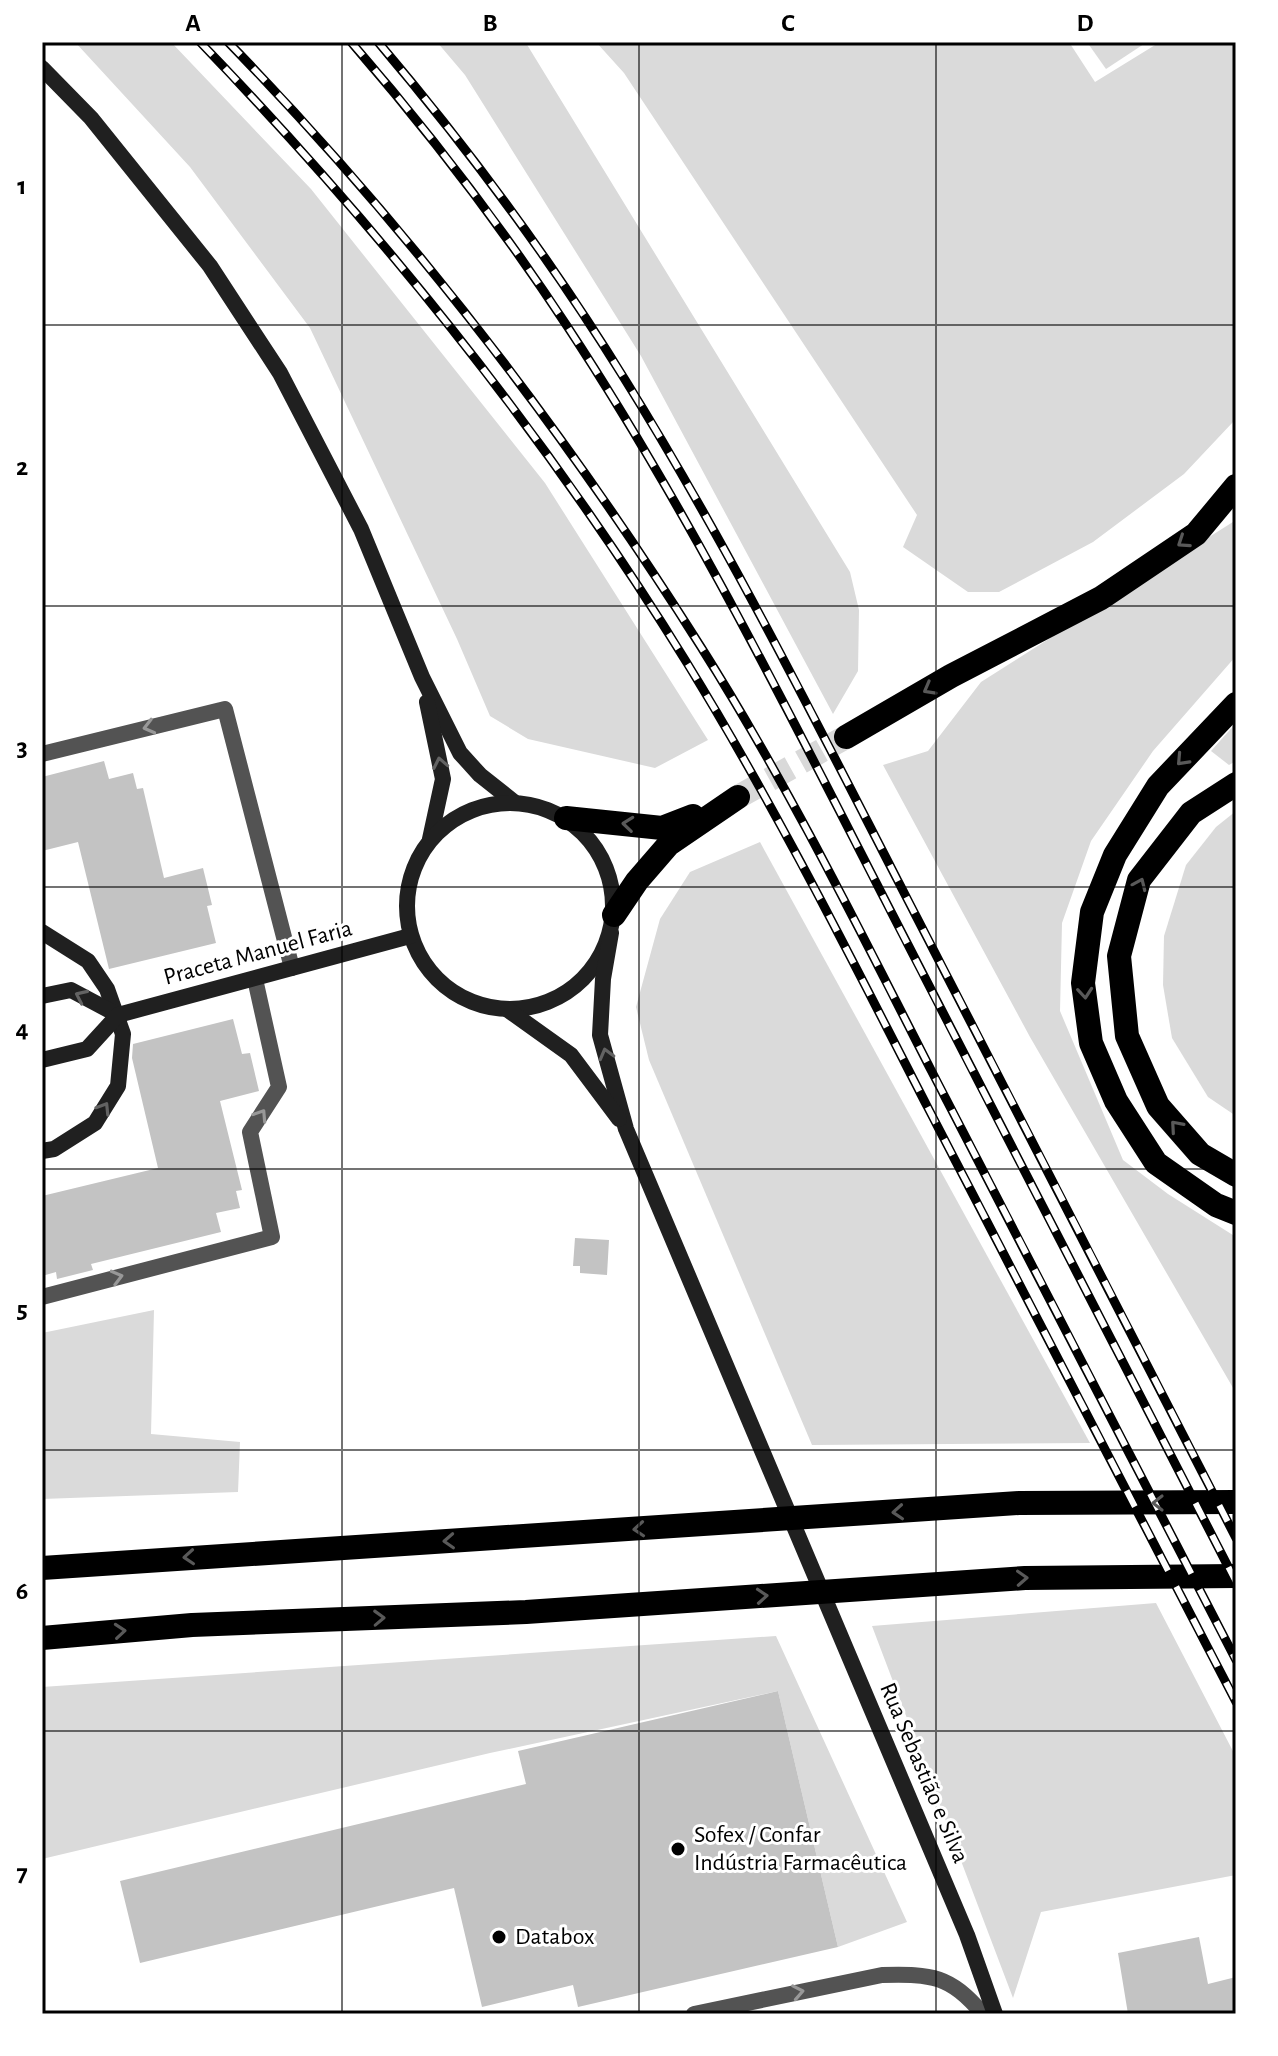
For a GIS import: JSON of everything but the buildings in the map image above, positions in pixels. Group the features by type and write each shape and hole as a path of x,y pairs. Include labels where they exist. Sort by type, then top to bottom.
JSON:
{"highway":[{"path":"848,736 951,676 1101,598 1196,534 1236,486"},
{"path":"1236,704 1158,786 1115,855 1092,912 1083,983 1091,1043 1116,1101 1156,1163 1216,1205 1236,1213"},
{"path":"1236,784 1191,813 1139,880 1119,956 1127,1036 1158,1106 1200,1154 1236,1175"},
{"path":"566,818 662,828 734,800 669,844 637,881 612,924"},
{"path":"42,1568 1019,1503 1236,1502"},
{"path":"42,1638 192,1625 526,1612 1025,1578 1236,1576"}],"street":[{"path":"42,68 91,118 210,266 280,373 361,529 422,677 460,753 480,775 514,802"},
{"path":"422,677 443,779 430,839 413,869 406,902 410,936 425,966 447,989 476,1004 508,1010 542,1005 572,990 596,964 612,924"},
{"path":"42,754 225,709 292,968"},
{"path":"430,839 454,818 483,805 514,802 541,806 566,818 587,837 603,860 612,887 612,924 603,979 600,1035 626,1129"},
{"path":"42,932 88,961 107,989 123,1034 118,1086 95,1123 54,1149 42,1151"},
{"name":"Praceta Manuel Faria","path":"118,1015 410,936"},
{"path":"42,1297 272,1237 250,1132 279,1087 255,979"},
{"path":"42,996 71,990 118,1015"},
{"path":"508,1010 571,1055 626,1129"},
{"path":"42,1060 87,1049 118,1015"},
{"name":"Rua Sebastião e Silva","path":"626,1129 967,1935 995,2014"},
{"path":"694,2014 882,1975 930,1976 956,1986 983,2014"}],"shaded area":[{"path":"75,42 171,42 311,189 545,483 708,740 655,768 528,739 490,716 457,639 310,328 190,167"},
{"path":"437,42 526,43 850,572 859,610 858,671 833,714 641,356 465,75"},
{"path":"596,42 1069,42 1095,82 1160,42 1236,42 1236,416 1233,422 1184,474 1093,542 999,592 968,592 903,547 917,515 624,73"},
{"path":"1087,42 1147,42 1106,69"},
{"path":"1236,520 1236,656 1153,751 1091,841 1062,923 1060,1011 1123,1160 1168,1194 1236,1237 1236,1393 1030,1037 883,765 928,751 981,682"},
{"path":"1236,723 1236,761 1229,765 1211,751"},
{"path":"1236,811 1236,1116 1208,1097 1172,1038 1163,985 1164,936 1186,865 1216,827"},
{"path":"760,842 1090,1443 812,1445 649,1060 636,1007 660,919 690,872"},
{"path":"154,1310 151,1434 240,1442 238,1492 42,1499 42,1333"},
{"path":"1156,1603 1236,1757 1236,1875 1041,1912 1013,1998 872,1626"},
{"path":"776,1636 907,1922 838,1947 778,1691 490,1753 42,1859 42,1687"}],"tunnel":[{"path":"738,797 846,737"}],"railway":[{"path":"200,42 333,187 460,339 578,498 687,663 751,771 811,882 1236,1702"},
{"path":"228,42 358,184 480,332 649,566 733,698 821,856 1236,1660"},
{"path":"351,42 409,110 517,253 611,395 694,536 772,680 1236,1582"},
{"path":"378,42 476,164 538,248 624,378 697,501 800,690 1236,1538"}],"place":[{"name":"Sofex / Confar Indústria Farmacêutica","path":"678,1849"},
{"name":"Databox","path":"499,1937"}]}
